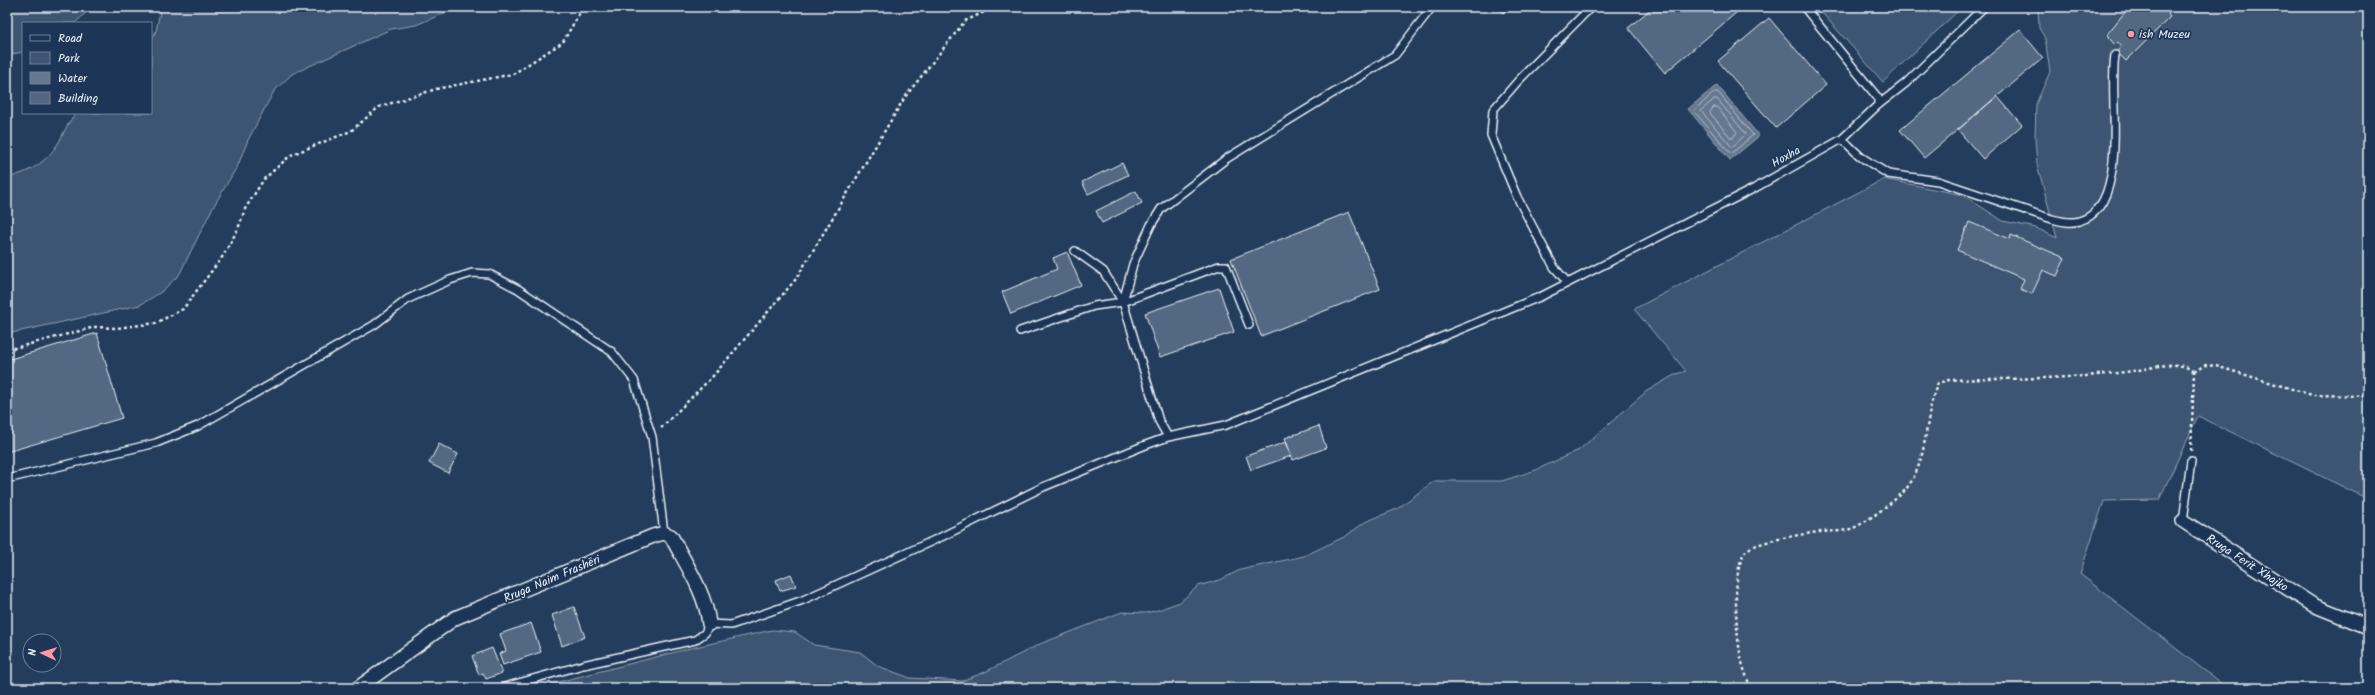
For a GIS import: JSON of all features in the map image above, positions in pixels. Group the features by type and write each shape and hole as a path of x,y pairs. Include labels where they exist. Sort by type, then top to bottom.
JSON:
{"street":[{"name":"Rruga Ferit Xhajko","path":"2183,521 2313,605 2368,627"},
{"path":"664,533 671,536 697,586 708,612 709,624"},
{"name":"Rruga Naim Frashëri","path":"358,688 455,618 653,536 664,533"}],"lane":[{"path":"1123,302 1133,264 1151,225 1161,208 1226,159 1394,55 1432,7"},
{"path":"1567,282 1554,267 1517,197 1491,135 1493,110 1518,81 1591,7"},
{"path":"1804,7 1880,101"},
{"name":"Hoxha","path":"709,624 731,625 803,600 1043,487 1168,437 1226,424 1542,296 1755,188 1842,138 1880,101 1906,83 1984,7"},
{"path":"1842,138 1861,157 1888,174 1938,181 2052,220 2069,222 2080,221 2096,211 2108,188 2115,152 2112,102 2115,55"},
{"path":"1075,251 1103,271 1123,302 1159,421 1168,437"},
{"path":"1020,331 1094,306 1123,302 1219,266 1226,266 1249,325"},
{"path":"7,479 156,443 198,426 374,325 408,299 472,273 489,274 518,290 612,352 634,380 652,437 664,533"},
{"name":"Rruga Ferit Xhajko","path":"2183,521 2191,461"},
{"path":"501,688 583,665 695,640 705,633 709,624"}],"path":[{"path":"7,350 95,328 116,328 156,323 183,309 223,256 238,228 245,209 264,179 290,156 351,131 378,107 436,88 513,74 563,42 583,7"},
{"path":"652,437 713,376 796,279 905,97 964,21 995,7"},
{"path":"1750,688 1742,662 1737,619 1737,582 1740,565 1745,552 1750,547 1788,538 1855,528 1888,506 1906,490 1916,475 1923,454 1929,409 1938,383 1949,380 2017,379 2114,373 2174,364 2187,366 2194,372"},
{"path":"2194,372 2205,365 2216,366 2312,395 2368,396"},
{"path":"2191,461 2194,372"}],"green space":[{"path":"8,7 92,7 76,22 22,22 22,52 7,55"},
{"path":"161,7 459,7 416,25 391,29 292,74 274,91 248,140 238,165 212,209 179,275 161,292 140,305 7,334 7,178 30,170 49,156 76,114 152,114 152,39 156,31"},
{"path":"1817,7 1962,7 1883,82"},
{"path":"2038,7 2368,7 2368,499 2198,416 2159,500 2104,501 2080,574 2227,688 535,688 691,648 772,630 795,632 814,645 860,652 878,666 910,678 962,681 985,672 1040,644 1122,612 1146,613 1158,610 1180,602 1198,586 1220,580 1240,570 1304,556 1346,536 1365,522 1397,509 1434,481 1502,481 1536,470 1579,450 1647,391 1676,374 1686,371 1634,309 1884,179 1963,195 2003,221 2036,228 2057,238 2037,164 2035,138 2036,104 2050,72 2045,38 2039,28"}],"water":[{"path":"1717,85 1759,136 1730,160 1688,109"}],"building":[{"path":"1497,7 1509,7 1503,13"},
{"path":"1653,7 1743,7 1665,73 1628,28"},
{"name":"ish Muzeu","path":"2129,7 2175,7 2168,14 2170,17 2126,61 2117,52 2121,46 2118,42 2115,45 2110,39 2108,33"},
{"path":"1769,18 1826,85 1776,128 1718,61"},
{"path":"2020,30 2043,58 1924,158 1900,130"},
{"path":"1997,96 2022,125 1983,159 1958,130"},
{"path":"1122,163 1128,175 1088,194 1082,182"},
{"path":"1136,191 1142,203 1102,223 1096,211"},
{"path":"1349,212 1380,289 1261,336 1231,259"},
{"path":"1969,222 2010,239 2011,235 2065,258 2057,276 2043,270 2032,294 2020,289 2024,279 1957,250"},
{"path":"1067,252 1081,285 1011,314 1002,292 1057,269 1053,258"},
{"path":"1219,288 1234,332 1160,357 1145,313"},
{"path":"97,333 122,418 7,452 7,360"},
{"path":"1319,426 1326,448 1293,460 1285,438"},
{"path":"1286,442 1291,456 1251,470 1246,456"},
{"path":"439,444 458,454 448,473 429,463"},
{"path":"791,574 796,586 780,591 776,580"},
{"path":"574,607 585,637 562,646 552,615"},
{"path":"531,623 541,652 503,665 499,654 506,651 500,634"},
{"path":"492,648 502,673 486,679 483,673 479,675 472,656"}],"place":[{"name":"ish Muzeu","path":"2131,34"}]}
